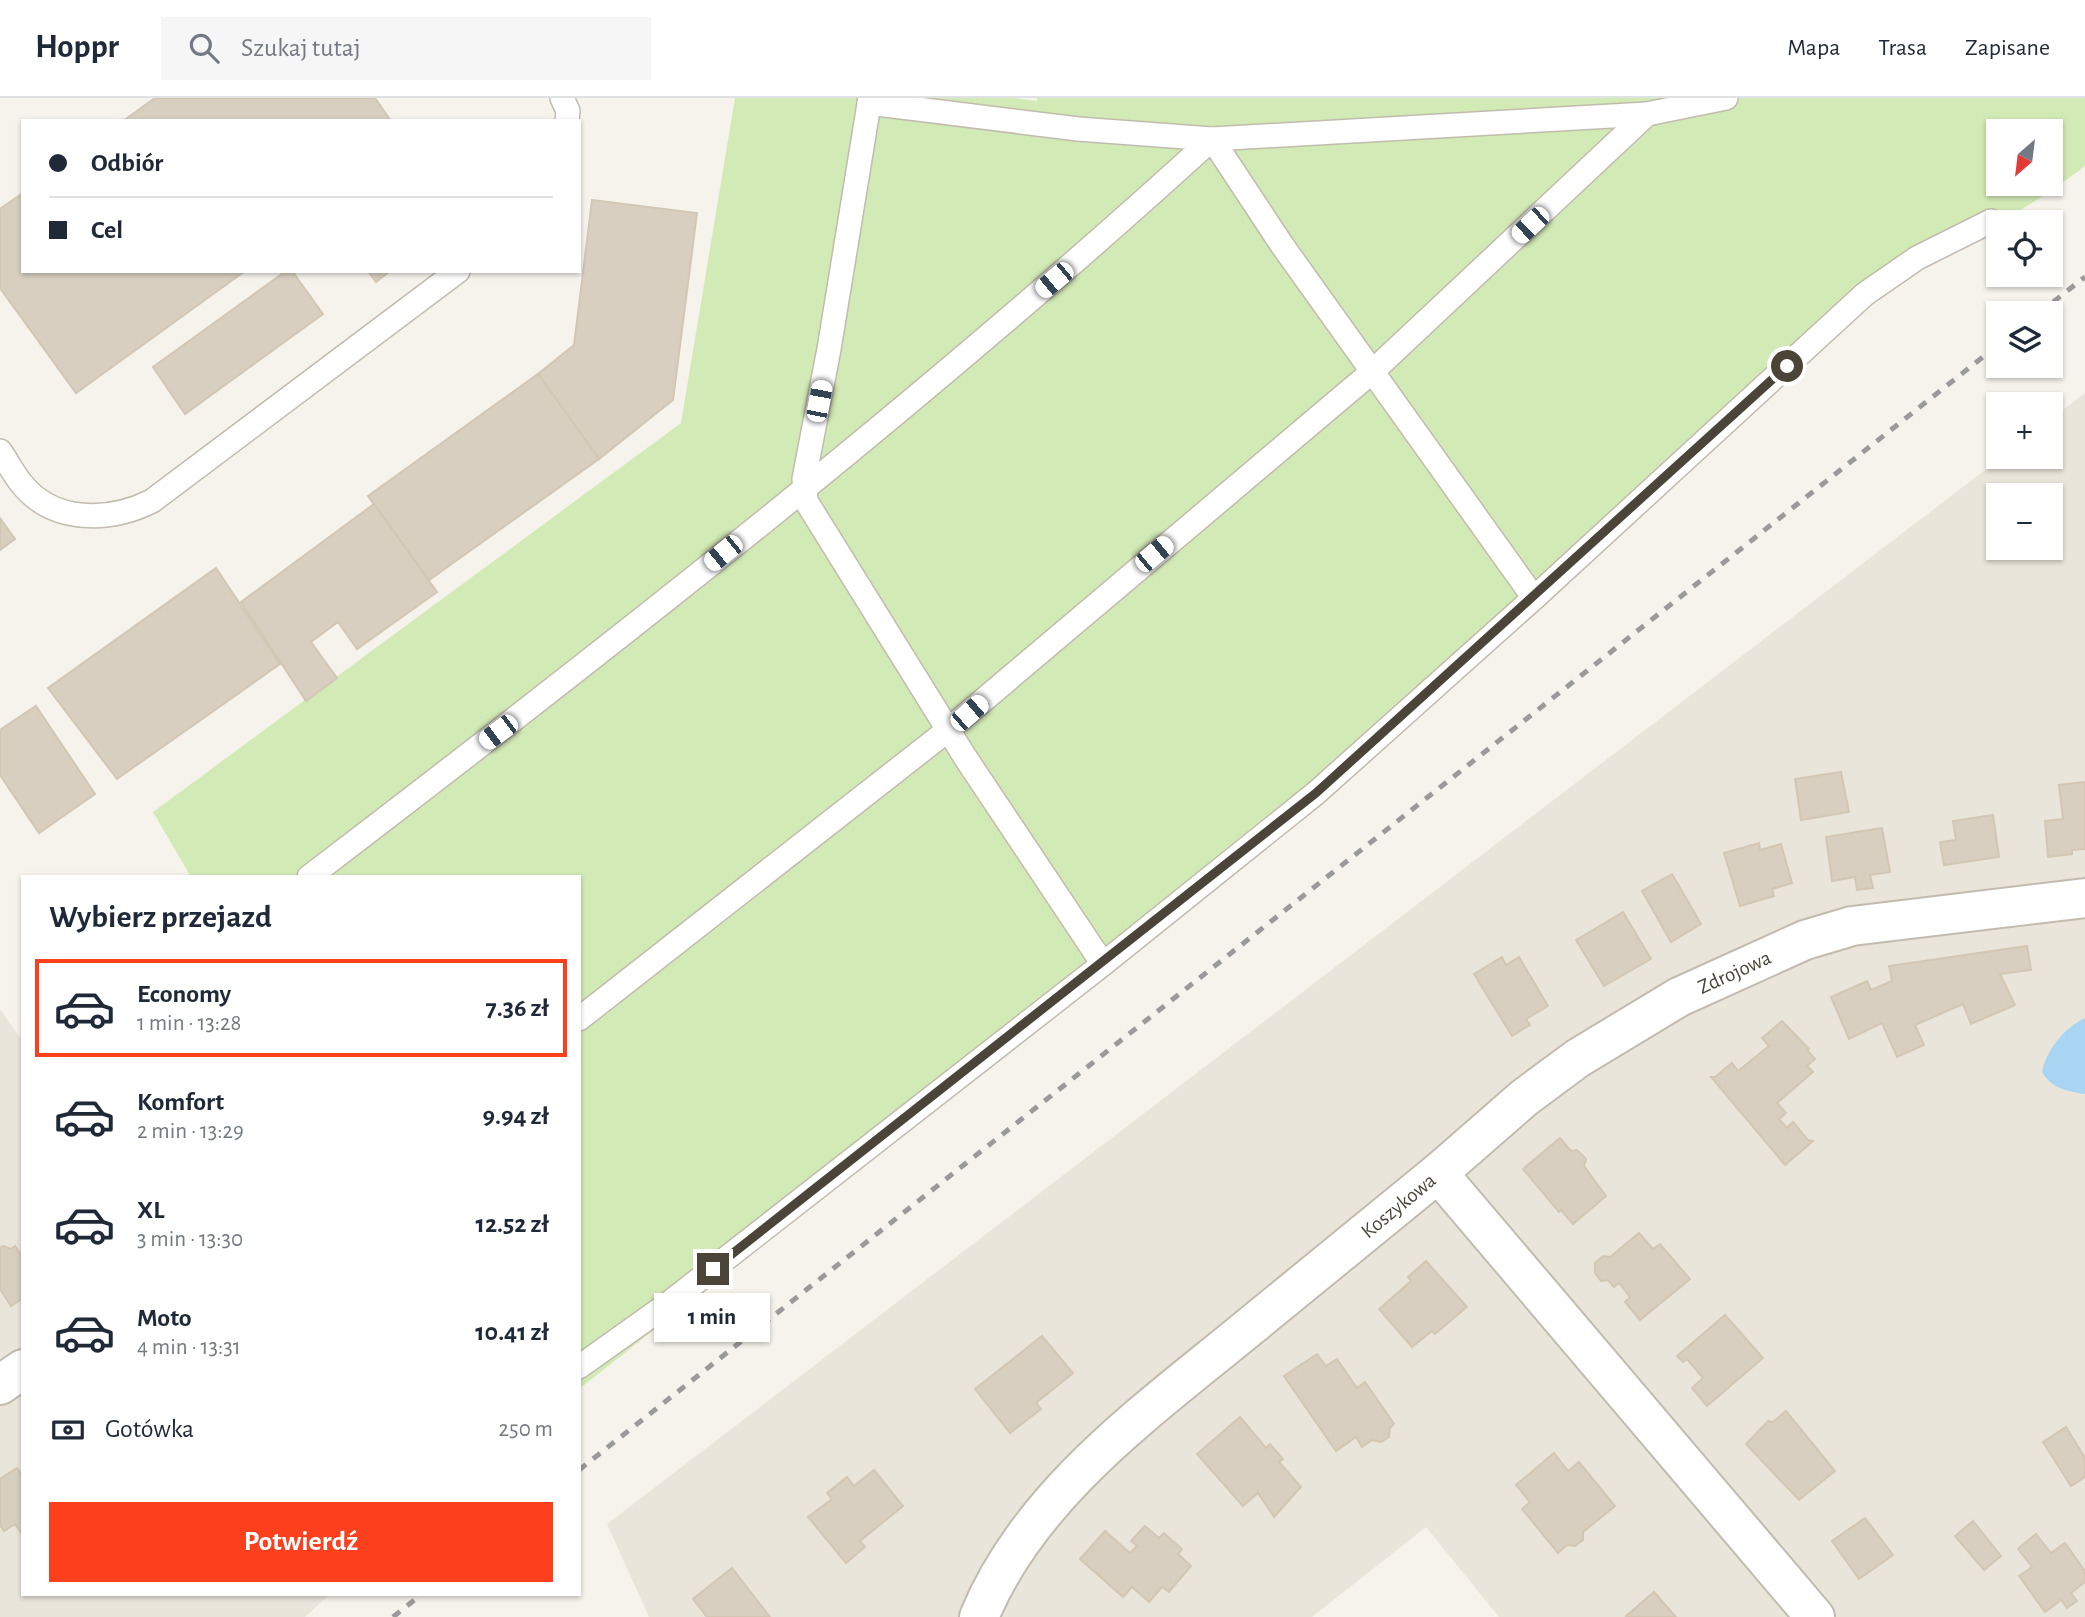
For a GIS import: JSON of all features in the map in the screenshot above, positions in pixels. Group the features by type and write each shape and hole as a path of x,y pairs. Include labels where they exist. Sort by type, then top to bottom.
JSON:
{"street":[{"name":"Zdrojowa","path":"1438,1173 1524,1098 1578,1058 1679,997 1805,940 1852,926 2085,898"},
{"name":"Koszykowa","path":"979,1617 1037,1518 1068,1484 1174,1389 1438,1173 1815,1617"},
{"path":"0,1385 21,1370"}],"lane":[{"path":"562,98 568,111 567,119"},
{"path":"1103,964 948,730 806,501 804,487 870,100 1078,129 1212,139 1647,114 1726,98"},
{"path":"581,1017 948,730 1373,371 1647,114"},
{"path":"1212,139 1282,245 1534,598"},
{"path":"312,875 561,684 804,487 1096,245 1212,139"},
{"path":"581,1366 669,1303 1103,964 1316,793 1534,598 1865,294 1917,258 1986,223"},
{"path":"0,451 22,485 54,508 94,517 134,510 152,501 455,273"}],"shaded area":[{"path":"2085,393 2085,1617 1499,1617 1426,1527 1312,1617 649,1617 607,1524 1986,469 2063,469 2063,410"},
{"path":"0,1009 21,1039 21,1596 328,1596 305,1617 0,1617"}],"green space":[{"path":"735,98 1015,98 1037,101 1037,98 2085,98 2085,166 2063,182 2063,119 1986,119 1986,196 2043,196 2021,210 1986,210 1986,230 1868,301 1324,800 581,1387 581,875 190,875 153,812 681,423"}],"water":[{"path":"2085,1018 2085,1094 2055,1086 2042,1072 2057,1040 2070,1027"}],"building":[{"path":"155,98 375,98 390,119 126,119"},
{"path":"21,194 21,273 242,273 76,393 0,288 0,209"},
{"path":"592,200 697,213 673,400 599,459 538,374 574,345"},
{"path":"283,273 293,273 323,314 185,414 153,367"},
{"path":"369,273 387,273 376,282"},
{"path":"538,374 599,459 429,580 368,496"},
{"path":"374,504 437,592 357,649 338,622 311,642 337,678 306,701 241,602"},
{"path":"0,518 15,539 0,550"},
{"path":"216,568 280,664 117,779 48,688"},
{"path":"36,706 95,794 39,833 0,775 0,730"},
{"path":"1841,772 1849,812 1801,820 1795,779"},
{"path":"2085,782 2085,849 2072,850 2072,854 2048,857 2045,821 2063,819 2059,785"},
{"path":"1993,815 1999,857 1944,865 1940,842 1956,840 1953,821"},
{"path":"1882,828 1890,872 1870,875 1873,888 1857,890 1855,877 1832,881 1826,837"},
{"path":"1759,843 1760,850 1781,844 1792,883 1772,889 1774,896 1740,906 1724,853"},
{"path":"1672,874 1701,924 1671,942 1642,891"},
{"path":"1623,912 1651,959 1604,986 1576,940"},
{"path":"2027,946 2031,970 2000,974 2015,1005 1971,1024 1963,1004 1915,1025 1924,1045 1897,1057 1882,1023 1849,1039 1831,997 1867,981 1871,990 1892,981 1889,966"},
{"path":"1502,957 1506,965 1519,957 1548,1006 1526,1019 1530,1025 1512,1036 1474,974"},
{"path":"1782,1021 1815,1059 1807,1066 1813,1072 1777,1103 1786,1113 1779,1119 1787,1128 1793,1122 1808,1140 1813,1141 1785,1165 1711,1077 1715,1077 1732,1063 1738,1071 1769,1046 1762,1038"},
{"path":"1560,1138 1571,1151 1577,1150 1586,1159 1584,1166 1606,1196 1573,1224 1561,1210 1559,1212 1523,1169"},
{"path":"1639,1233 1653,1249 1660,1244 1690,1279 1640,1320 1625,1302 1630,1297 1619,1283 1614,1287 1608,1280 1601,1281 1595,1273 1595,1263 1603,1256 1610,1257"},
{"path":"3,1246 11,1249 15,1246 21,1255 21,1299 11,1306 0,1289 0,1248"},
{"path":"1426,1261 1467,1307 1435,1334 1432,1331 1412,1347 1379,1309 1411,1281 1408,1277"},
{"path":"1725,1315 1763,1358 1707,1406 1692,1388 1703,1378 1687,1359 1683,1362 1677,1356"},
{"path":"1042,1336 1073,1373 1036,1403 1041,1409 1010,1433 975,1389"},
{"path":"1317,1354 1326,1366 1337,1359 1357,1388 1365,1382 1394,1424 1390,1428 1389,1437 1381,1442 1372,1440 1362,1447 1356,1437 1336,1451 1284,1376"},
{"path":"1786,1411 1835,1471 1799,1500 1746,1444 1768,1421 1773,1422"},
{"path":"1240,1417 1266,1448 1270,1444 1283,1459 1279,1462 1301,1487 1274,1517 1258,1493 1243,1506 1197,1454"},
{"path":"2066,1427 2085,1458 2085,1477 2071,1486 2043,1442"},
{"path":"1554,1453 1568,1471 1579,1462 1615,1506 1583,1532 1583,1540 1575,1546 1567,1545 1558,1553 1522,1509 1530,1502 1516,1485"},
{"path":"17,1468 21,1474 21,1533 15,1524 4,1531 0,1525 0,1479"},
{"path":"874,1470 903,1506 860,1541 865,1547 846,1563 808,1517 832,1499 827,1493 847,1477 854,1486"},
{"path":"1865,1518 1893,1555 1859,1579 1832,1541"},
{"path":"1973,1521 2001,1556 1984,1570 1955,1536"},
{"path":"1145,1526 1159,1538 1164,1533 1182,1549 1178,1554 1191,1566 1169,1592 1162,1587 1149,1602 1132,1587 1123,1597 1080,1559 1105,1531 1130,1553 1137,1546 1131,1541"},
{"path":"2036,1534 2051,1553 2065,1543 2085,1571 2085,1582 2071,1593 2077,1601 2067,1608 2061,1600 2045,1612 2019,1576 2032,1567 2018,1549"},
{"path":"732,1568 770,1617 707,1617 693,1599"},
{"path":"1654,1592 1676,1617 1626,1616"}],"railway":[{"path":"2054,301 2085,277"},
{"path":"581,1468 1986,355"},
{"path":"393,1617 419,1596"}],"route":[{"path":"713,1269 1103,964 1316,793 1787,366"}]}
